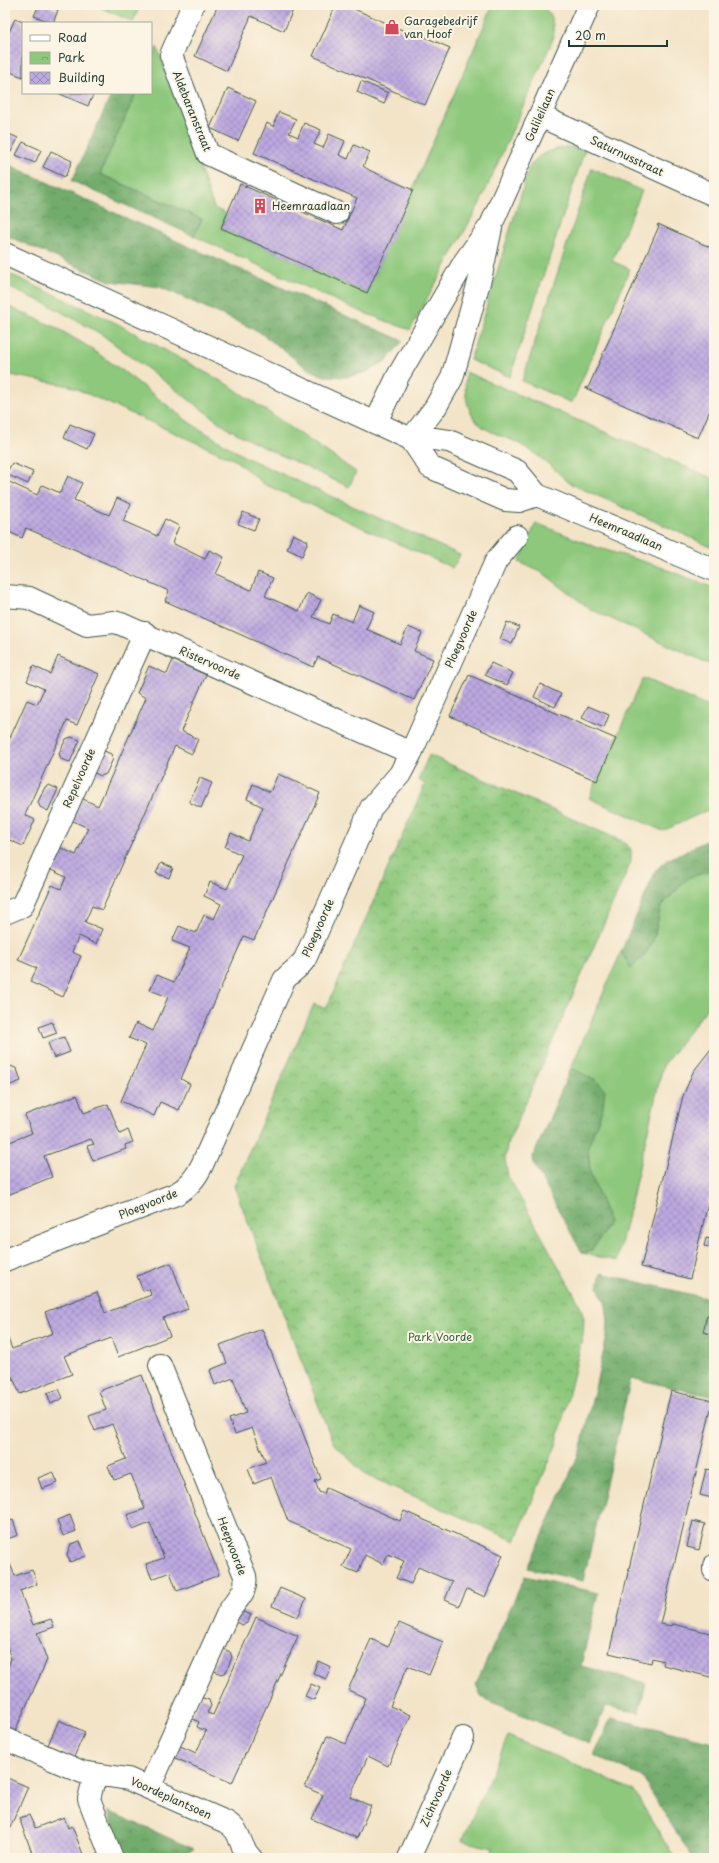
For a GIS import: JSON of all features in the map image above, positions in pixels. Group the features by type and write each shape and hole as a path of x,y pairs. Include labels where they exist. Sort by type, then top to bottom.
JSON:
{"street":[{"name":"Aldebaranstraat","path":"193,5 171,56 208,154 337,213"},
{"name":"Galileilaan","path":"376,422 398,376 461,268 491,225 589,5"},
{"name":"Saturnusstraat","path":"540,116 714,195"},
{"name":"Galileilaan","path":"411,439 435,408 452,378 481,275 491,225"},
{"name":"Heemraadlaan","path":"5,254 411,439 434,439 449,441 516,471 537,495 714,570"},
{"name":"Heemraadlaan","path":"411,439 430,467 505,500 519,501 537,495"},
{"name":"Ploegvoorde","path":"5,1260 176,1194 185,1189 193,1181 202,1165 284,980 290,973 300,967 305,959 371,808 400,774 411,753 496,561 517,536"},
{"name":"Ristervoorde","path":"5,596 29,598 88,625 114,622 144,633 411,753"},
{"name":"Repelvoorde","path":"5,913 22,906 144,633"},
{"name":"Heepvoorde","path":"149,1788 227,1614 231,1606 245,1590 246,1584 221,1516 160,1365"},
{"name":"Zichtvoorde","path":"409,1858 463,1738"},
{"name":"Voordeplantsoen","path":"5,1739 82,1772 95,1775 118,1776 149,1788 232,1826 236,1829 245,1853 251,1858"},
{"path":"95,1775 89,1799 112,1858"}],"green space":[{"path":"95,5 140,5 133,22"},
{"path":"493,5 541,5 548,12 552,20 553,39 480,203 410,330 359,311 194,236 202,219 100,174 136,94 152,94 152,58 157,47 214,208 227,214 221,228 367,293"},
{"path":"112,94 136,94 100,174 202,219 194,236 72,181"},
{"path":"566,147 585,149 510,377 470,360 529,168 541,155"},
{"path":"5,163 194,249 403,341 387,360 367,372 346,377 324,376 307,368 258,331 160,287 110,281 5,235"},
{"path":"592,168 642,191 612,261 630,269 572,403 522,381"},
{"path":"5,272 116,323 230,386 356,472 349,487 259,445 227,428 101,334 49,305 5,286"},
{"path":"5,305 55,327 84,344 123,371 190,423 247,458 460,555 453,568 264,484 235,460 70,386 5,374"},
{"path":"466,372 714,479 714,548 569,483 545,461 525,447 481,426 473,417 468,406 465,389"},
{"path":"536,523 596,547 658,566 714,588 714,666 590,609 543,573 519,562"},
{"path":"643,678 706,706 714,700 714,807 663,831 589,798"},
{"name":"Park Voorde","path":"429,755 622,841 631,849 631,862 507,1145 505,1160 508,1176 579,1303 584,1318 583,1335 557,1443 515,1541 366,1475 333,1443 234,1186 314,1004 326,1009 425,784 418,780"},
{"path":"714,837 714,870 689,877 661,906 654,938 647,952 631,969 621,952 656,870 667,860"},
{"path":"714,870 714,999 663,1066 617,1261 582,1253 591,1251 609,1222 590,1172 588,1147 603,1107 597,1081 571,1068 621,952 631,969 647,952 654,938 661,906 689,877"},
{"path":"571,1068 597,1081 605,1090 603,1107 588,1147 590,1172 609,1222 602,1236 590,1251 582,1253 534,1165 533,1157"},
{"path":"601,1273 714,1300 714,1397 631,1378 583,1581 528,1568 580,1451 607,1337 608,1322 606,1305 598,1287"},
{"path":"525,1576 598,1593 581,1666 646,1683 639,1713 606,1706 589,1744 481,1697 476,1684"},
{"path":"611,1718 714,1742 714,1854 708,1858 692,1858 642,1777 594,1755"},
{"path":"508,1736 633,1790 675,1858 499,1858 491,1856 493,1848 462,1841"},
{"path":"108,1811 194,1849 169,1858 125,1858"}],"building":[{"path":"39,5 47,5 58,10 53,22 34,16"},
{"path":"218,5 295,5 284,31 251,16 227,71 195,56"},
{"path":"336,5 345,5 416,36 418,34 450,48 425,105 313,56"},
{"path":"15,19 23,22 22,77 5,70 5,41"},
{"path":"361,81 388,93 384,104 357,92"},
{"path":"228,88 256,101 238,141 210,128"},
{"path":"60,94 94,94 88,106"},
{"name":"Heemraadlaan","path":"279,112 296,119 289,133 298,137 304,123 321,130 314,144 323,148 329,134 345,141 339,155 348,159 354,145 370,152 363,166 413,190 367,293 221,228 240,184 343,230 357,198 254,153 267,123 274,127 274,123"},
{"path":"5,132 18,138 11,152 5,150"},
{"path":"23,142 41,150 35,163 16,155"},
{"path":"51,151 72,161 65,177 43,167"},
{"path":"658,224 714,249 714,401 698,438 585,388 588,388 659,226 657,226"},
{"path":"70,424 94,434 87,449 64,438"},
{"path":"12,463 33,472 28,484 6,474"},
{"path":"68,476 82,483 74,500 109,515 117,498 131,504 123,521 157,536 165,519 179,526 172,543 205,559 209,550 224,557 216,574 251,590 258,572 273,578 265,596 299,611 307,593 321,600 313,617 329,624 333,614 352,622 359,605 374,612 366,629 400,644 408,627 422,633 414,651 433,659 414,700 318,657 313,667 165,601 169,591 26,528 22,538 5,530 5,480 37,495 42,485 60,493"},
{"path":"243,512 259,519 254,530 238,524"},
{"path":"293,534 308,541 302,556 287,549"},
{"path":"507,622 519,627 512,644 500,639"},
{"path":"58,656 99,674 77,725 67,721 25,815 35,820 23,846 5,838 5,749 27,700 37,704 44,689 27,681 33,666 50,674"},
{"path":"173,660 206,675 181,731 198,739 192,754 175,746 102,910 92,906 85,922 102,929 96,944 79,936 72,952 81,956 63,997 30,982 37,968 18,960 52,885 61,889 66,877 49,869 59,847 76,855 88,828 71,820 81,798 98,806 146,698 137,693 149,666 167,674"},
{"path":"491,663 513,673 507,685 485,675"},
{"path":"469,675 616,739 597,781 450,716"},
{"path":"540,684 561,694 555,707 534,697"},
{"path":"588,706 609,715 604,728 582,718"},
{"path":"71,737 80,740 70,762 61,759 59,753 66,739"},
{"path":"102,750 111,754 113,759 106,774 101,776 92,772"},
{"path":"278,774 320,793 254,940 244,936 201,1032 181,1079 190,1084 179,1110 160,1102 154,1116 121,1101 146,1045 129,1038 136,1023 153,1031 168,997 150,990 157,975 174,982 190,948 172,941 179,926 196,933 204,915 214,919 221,904 204,896 210,882 227,889 242,855 225,847 231,833 248,841 263,807 247,799 253,784 270,792"},
{"path":"200,778 212,783 201,808 189,802"},
{"path":"49,785 58,789 48,811 40,807 38,802 45,787"},
{"path":"161,863 173,868 169,878 156,873"},
{"path":"52,1022 57,1033 43,1038 39,1027"},
{"path":"64,1037 70,1052 54,1058 48,1043"},
{"path":"714,1045 714,1178 690,1279 641,1267 683,1096 693,1072"},
{"path":"11,1066 17,1069 21,1081 5,1087 5,1068"},
{"path":"77,1095 84,1113 108,1104 120,1134 128,1130 133,1142 125,1145 126,1149 93,1161 87,1146 94,1144 91,1139 44,1156 52,1177 5,1196 5,1144 32,1133 25,1115"},
{"path":"706,1238 714,1240 714,1248 704,1246"},
{"path":"171,1263 188,1309 163,1318 170,1336 118,1357 111,1338 64,1356 72,1374 20,1394 12,1376 5,1379 5,1331 12,1349 53,1333 45,1312 97,1292 105,1313 151,1295 149,1289 143,1291 137,1276"},
{"path":"707,1315 714,1317 714,1335 703,1332"},
{"path":"262,1329 321,1479 315,1481 319,1492 324,1494 326,1488 400,1521 404,1511 503,1555 485,1597 467,1589 459,1606 445,1600 452,1582 418,1567 411,1584 396,1578 404,1561 388,1554 383,1564 365,1555 358,1573 343,1567 351,1549 288,1521 271,1477 254,1484 248,1469 266,1462 252,1428 235,1434 229,1419 246,1413 233,1378 215,1385 210,1370 227,1363 220,1345"},
{"path":"142,1375 219,1575 177,1591 170,1572 152,1579 146,1564 164,1558 150,1523 133,1530 127,1515 145,1509 131,1474 114,1480 108,1466 126,1459 112,1424 95,1431 89,1416 106,1410 99,1391"},
{"path":"59,1389 63,1398 51,1404 47,1393"},
{"path":"671,1391 713,1401 660,1624 672,1626 673,1624 714,1634 714,1678 663,1665 664,1661 652,1658 651,1663 609,1653"},
{"path":"706,1469 714,1471 714,1489 712,1498 700,1495"},
{"path":"53,1472 58,1483 42,1489 38,1478"},
{"path":"70,1515 76,1531 63,1536 57,1520"},
{"path":"13,1520 18,1535 5,1540 5,1523"},
{"path":"693,1521 705,1524 699,1550 687,1547"},
{"path":"80,1541 86,1556 70,1562 67,1554 71,1544"},
{"path":"5,1552 15,1576 32,1570 35,1577 37,1584 20,1591 33,1625 51,1619 54,1627 37,1633 47,1660 15,1731 5,1726 5,1665 8,1667 11,1659 7,1646 5,1647"},
{"path":"280,1588 306,1599 298,1617 272,1606"},
{"path":"239,1610 251,1615 247,1623 242,1625 233,1621"},
{"path":"256,1617 298,1636 232,1783 173,1757 178,1745 196,1753 206,1731 197,1727 199,1722 191,1718 200,1697 209,1700 211,1706 207,1713 213,1715"},
{"path":"399,1623 443,1642 429,1675 408,1666 390,1706 411,1715 388,1766 368,1756 350,1797 371,1806 357,1838 312,1819 323,1795 305,1787 327,1736 346,1744 366,1698 348,1690 371,1639 388,1647"},
{"path":"222,1648 230,1652 232,1657 226,1672 221,1674 212,1670"},
{"path":"318,1661 331,1667 326,1679 313,1673"},
{"path":"311,1684 320,1688 314,1700 305,1696"},
{"path":"59,1720 85,1732 74,1757 48,1745"},
{"path":"5,1777 28,1787 8,1832 5,1830"},
{"path":"29,1815 35,1828 64,1817 68,1828 72,1826 84,1857 34,1858 19,1818"}],"place":[{"name":"Garagebedrijf van Hoof","path":"392,27"},
{"name":"Heemraadlaan","path":"260,206"}]}
